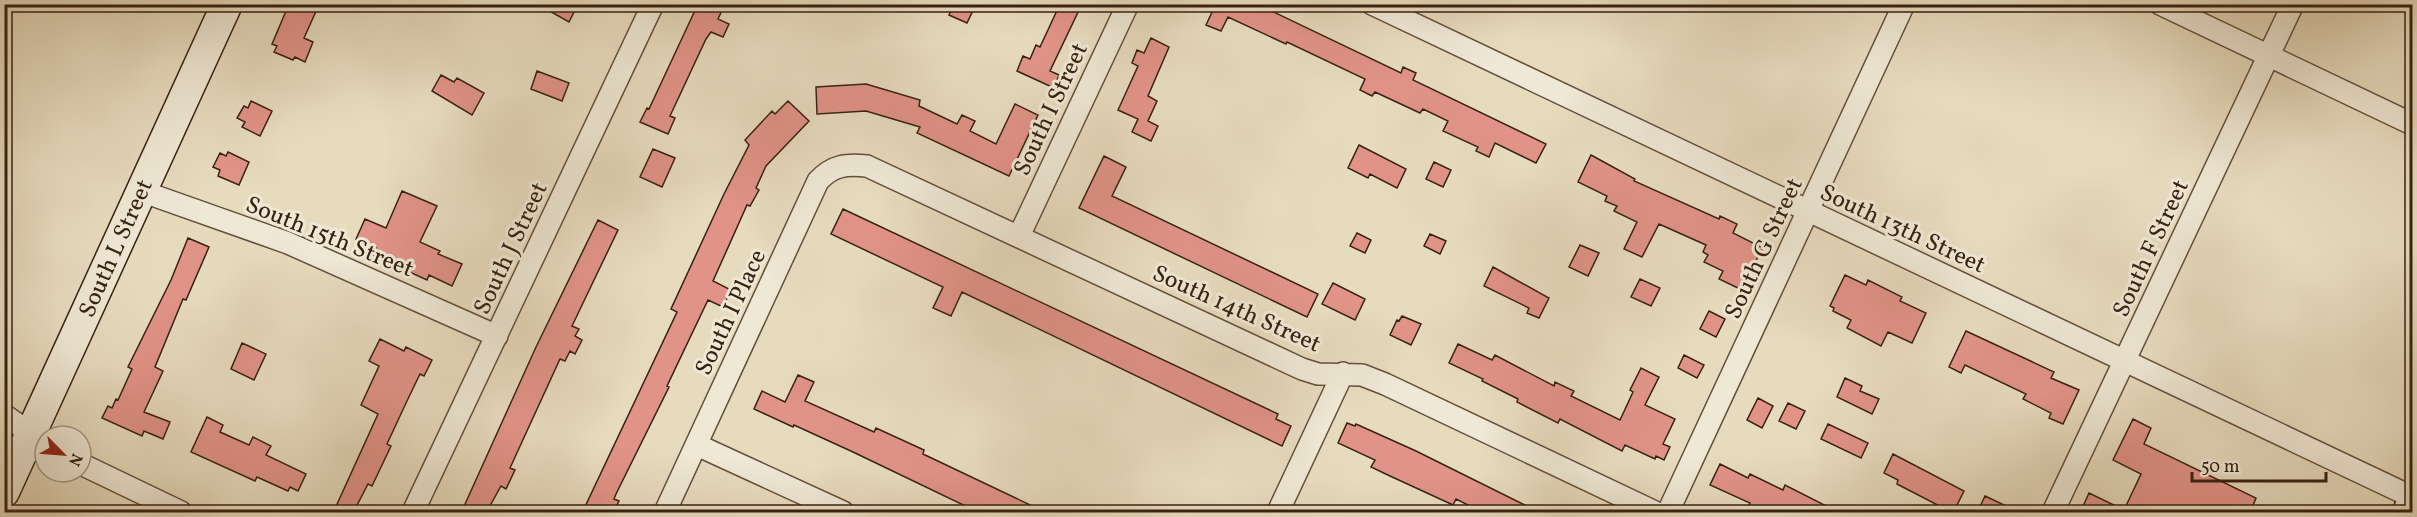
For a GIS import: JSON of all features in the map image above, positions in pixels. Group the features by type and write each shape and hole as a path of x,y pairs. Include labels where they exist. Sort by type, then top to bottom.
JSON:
{"street":[{"name":"South L Street","path":"44,424 141,191 227,4"},
{"name":"South J Street","path":"413,513 653,4"},
{"name":"South I Street","path":"1019,236 1128,4"},
{"name":"South 13th Street","path":"1372,4 2412,497"},
{"name":"South G Street","path":"1668,513 1904,4"},
{"path":"2160,4 2412,124"},
{"name":"South F Street","path":"2053,513 2293,4"},
{"name":"South I Place","path":"665,513 818,181 827,172 840,166 867,166"},
{"name":"South 14th Street","path":"867,166 1302,369 1318,374 1362,375 1385,384 1655,513"},
{"name":"South 15th Street","path":"141,191 288,243 497,336"},
{"path":"1278,513 1343,373"},
{"path":"4,415 33,435"},
{"path":"697,445 843,513"},
{"name":"South L Street","path":"4,492 33,447"},
{"path":"93,470 182,513"},
{"path":"2408,513 2412,503"}],"building":[{"path":"289,4 307,4 317,9 304,38 313,42 305,62 274,52 277,46 272,44"},
{"path":"537,4 578,4 569,22"},
{"path":"698,4 725,4 718,19 729,24 723,37 711,32 706,39 670,116 675,118 668,134 640,122 647,108 649,109"},
{"path":"954,4 976,4 967,23 949,15"},
{"path":"1060,4 1073,4 1080,8 1050,71 1059,75 1054,88 1017,71 1023,56 1030,59 1036,45 1040,47"},
{"path":"1201,4 1257,4 1401,73 1403,67 1416,73 1413,80 1546,144 1536,163 1495,143 1489,157 1476,151 1478,147 1443,131 1448,121 1423,109 1420,113 1375,92 1372,96 1360,90 1365,79 1287,42 1286,44 1228,17 1221,31 1206,25 1213,10"},
{"path":"1151,38 1169,47 1148,96 1157,101 1148,121 1158,126 1151,141 1132,132 1138,119 1118,110 1138,66 1132,63 1137,50 1144,53"},
{"path":"537,71 569,83 562,101 531,89"},
{"path":"441,75 454,82 457,78 484,93 472,115 432,91"},
{"path":"866,84 920,100 919,106 957,124 962,115 975,121 970,131 996,144 1015,104 1038,115 1009,176 917,133 920,127 866,111 817,114 816,87"},
{"path":"251,101 272,111 260,136 242,127 245,122 237,118 244,106 248,108"},
{"path":"788,101 809,121 766,166 756,188 759,190 750,206 747,205 713,281 731,290 723,307 708,300 667,386 669,387 616,494 614,499 619,501 613,513 582,513 677,312 671,309 749,145 745,140 772,111 775,114"},
{"path":"1359,145 1406,169 1397,188 1370,174 1368,178 1348,168"},
{"path":"653,149 675,158 662,187 640,177"},
{"path":"228,152 249,162 239,185 218,176 220,170 213,167 220,153 226,156"},
{"path":"1591,155 1635,179 1634,181 1719,219 1720,216 1737,224 1733,233 1763,248 1740,289 1719,279 1723,271 1704,262 1708,255 1703,252 1706,245 1659,224 1642,257 1624,249 1637,222 1614,211 1617,206 1605,201 1607,196 1578,182"},
{"path":"1104,156 1126,167 1112,196 1318,294 1307,317 1079,208"},
{"path":"1434,162 1451,170 1443,187 1426,179"},
{"path":"402,191 437,206 420,242 440,251 438,254 462,264 452,286 429,275 427,280 372,255 376,248 356,239 365,219 386,228"},
{"path":"843,209 1278,414 1276,419 1291,426 1282,446 962,292 951,316 933,308 943,287 831,234"},
{"path":"598,220 618,230 572,326 579,329 575,336 582,340 575,354 570,351 565,361 560,359 510,468 515,470 506,489 501,486 486,513 461,513 536,347"},
{"path":"1357,233 1371,240 1365,253 1350,246"},
{"path":"1430,234 1446,241 1440,254 1424,246"},
{"path":"188,238 209,247 186,300 183,299 155,367 163,371 144,412 170,422 163,439 144,431 142,436 102,418 108,406 112,408 116,399 118,400 132,369 128,367 171,280"},
{"path":"1580,245 1599,253 1588,276 1569,267"},
{"path":"1493,267 1549,298 1539,318 1527,313 1529,308 1484,286"},
{"path":"1845,275 1866,285 1868,280 1902,297 1900,301 1926,313 1912,343 1888,332 1881,346 1847,328 1851,320 1833,311 1834,308 1830,306"},
{"path":"1640,279 1660,288 1651,306 1631,297"},
{"path":"1333,283 1365,299 1355,320 1322,304"},
{"path":"1709,311 1725,319 1716,337 1700,329"},
{"path":"1402,316 1421,324 1411,345 1390,335 1397,320 1399,321"},
{"path":"1966,331 2054,372 2051,378 2079,390 2063,424 2049,418 2051,413 2023,399 2026,394 1965,365 1961,373 1949,367"},
{"path":"380,339 404,351 406,347 432,360 424,376 420,374 407,401 387,444 391,446 372,486 368,484 353,513 333,513 378,414 361,405 379,366 369,361"},
{"path":"242,343 266,354 254,380 231,369"},
{"path":"1458,344 1492,360 1495,355 1554,386 1555,382 1574,391 1571,396 1620,420 1633,392 1630,390 1641,368 1659,377 1645,405 1675,419 1663,444 1670,447 1664,460 1656,456 1655,459 1625,445 1622,451 1560,419 1558,423 1517,402 1518,399 1449,363"},
{"path":"1684,355 1704,365 1697,378 1678,368"},
{"path":"798,375 814,382 805,401 874,432 876,428 924,450 923,454 1047,513 980,513 853,452 754,409 762,391 785,402"},
{"path":"1845,378 1862,386 1860,391 1879,399 1872,414 1837,397"},
{"path":"1758,398 1773,406 1762,428 1747,420"},
{"path":"1788,403 1805,411 1796,429 1779,421"},
{"path":"207,417 223,425 220,432 249,445 253,437 271,446 266,455 306,474 298,491 290,487 288,491 257,477 255,481 191,452"},
{"path":"2133,419 2151,428 2144,444 2256,498 2250,513 2080,513 2089,493 2124,510 2141,474 2113,460"},
{"path":"1347,423 1355,426 1356,424 1416,451 1541,513 1484,513 1456,499 1453,505 1390,476 1371,467 1375,460 1338,443"},
{"path":"1828,424 1868,443 1861,458 1821,439"},
{"path":"1893,454 1964,491 1953,513 1897,484 1898,480 1884,473"},
{"path":"1720,464 1748,478 1750,474 1783,490 1785,485 1840,513 1759,513 1748,507 1750,503 1710,485"},
{"path":"1985,496 2021,513 1977,513"}]}
